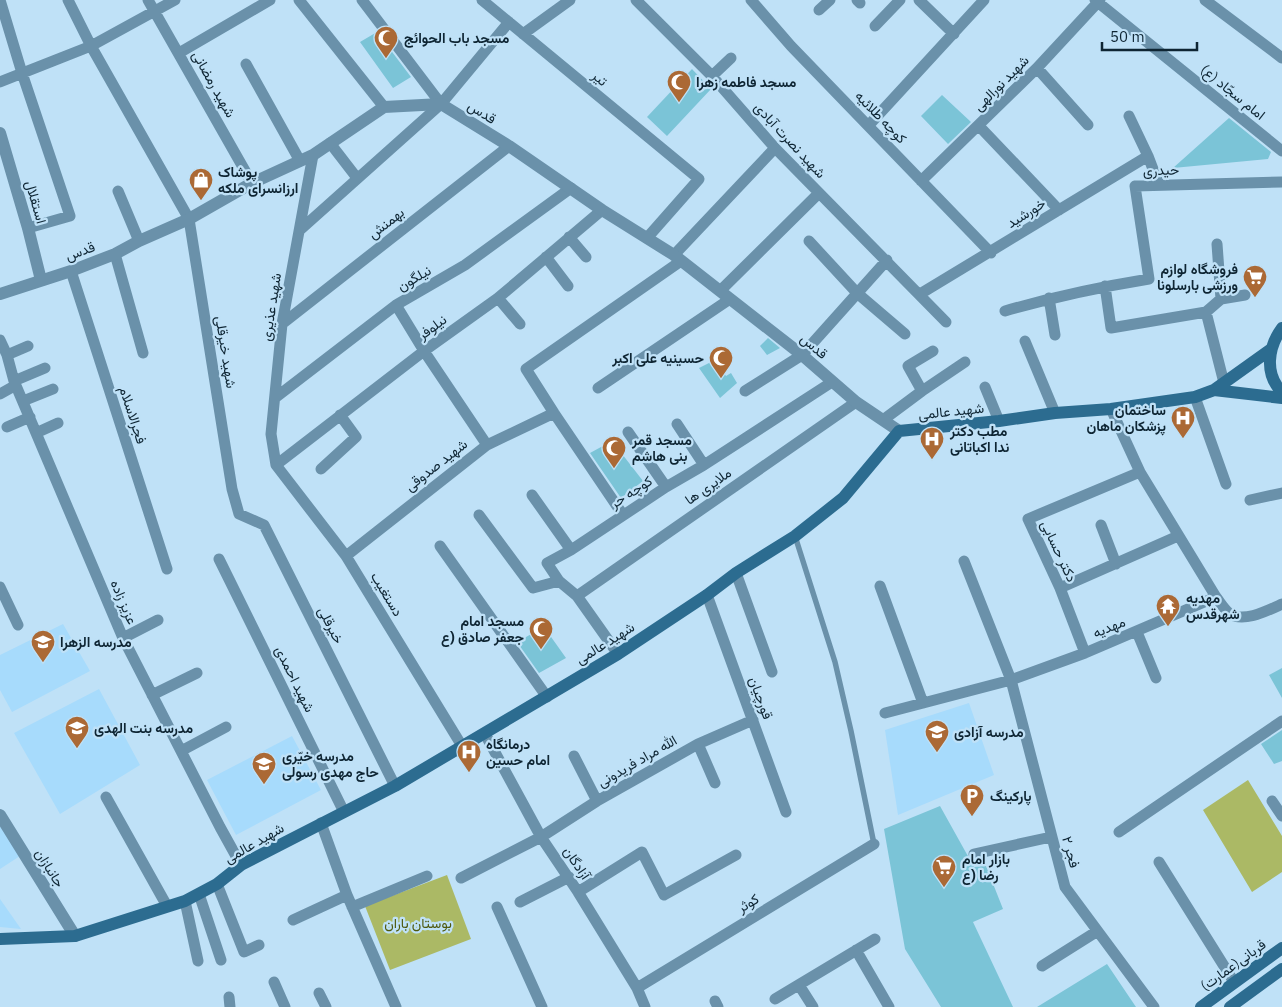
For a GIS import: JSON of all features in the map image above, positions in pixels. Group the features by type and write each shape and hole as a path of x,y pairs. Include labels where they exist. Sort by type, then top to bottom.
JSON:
{"main road":[{"path":"1282,328 1274,339 1270,350 1269,364 1272,377 1282,392"},
{"name":"شهید عالمی","path":"0,939 75,936 185,901 217,884 241,865 395,786 618,654 736,573 795,536 843,498 899,431 999,421 1055,413 1111,409 1195,396 1219,387 1270,350"},
{"name":"شهید عالمی","path":"1219,387 1282,398"},
{"name":"(عمارت)قربانی","path":"1201,1007 1282,948"},
{"path":"1230,1007 1282,969"}],"street":[{"path":"0,0 22,73 70,216 28,228"},
{"path":"68,0 91,46 189,219"},
{"name":"شهید رمضانی","path":"148,0 180,53 252,183"},
{"path":"0,82 91,46 175,0"},
{"path":"180,53 270,0"},
{"path":"299,0 384,107 441,104"},
{"path":"362,0 441,104"},
{"name":"تیر","path":"482,0 699,179 647,238"},
{"path":"523,34 570,0"},
{"name":"شهید نصرت آبادی","path":"636,0 712,76 775,148 946,322"},
{"name":"کوچه طلائیه","path":"751,0 791,46 991,253"},
{"path":"819,10 830,0"},
{"path":"875,26 900,0"},
{"path":"919,0 954,34"},
{"path":"868,126 984,0"},
{"path":"1205,0 1282,58"},
{"name":"شهید نورالهی","path":"921,181 1037,68 1098,1"},
{"name":"امام سجّاد (ع)","path":"1098,1 1282,151"},
{"path":"300,230 441,104 509,22"},
{"path":"712,76 731,58"},
{"path":"246,64 300,161"},
{"path":"1037,68 1088,125"},
{"name":"قدس","path":"441,104 509,146 602,210 677,258 802,354 856,402 899,431"},
{"name":"قدس","path":"0,294 72,271 115,254 189,219 252,183 313,155 384,107"},
{"path":"1128,116 1160,184"},
{"path":"979,126 1058,210"},
{"name":"استقلال","path":"1,141 28,228 41,280"},
{"path":"330,143 357,178"},
{"name":"بهمنش","path":"282,324 509,146"},
{"path":"623,515 526,369 677,258 775,148"},
{"name":"شهید عذیری","path":"276,465 271,434 282,324 313,155"},
{"name":"خورشید","path":"920,294 991,253 1148,156"},
{"name":"حیدری","path":"1106,286 1149,279 1135,186 1282,182"},
{"name":"نیلگون","path":"275,398 396,305 465,266 571,188"},
{"path":"118,191 139,241"},
{"path":"598,388 725,295 819,193"},
{"name":"نیلوفر","path":"276,465 424,350 498,298 602,210"},
{"name":"شهید خیرقلی","path":"189,219 232,489"},
{"path":"569,237 586,257"},
{"path":"809,241 857,293 904,334"},
{"path":"1217,244 1221,299"},
{"path":"115,254 143,354"},
{"path":"546,258 568,286"},
{"path":"746,391 802,354 887,260"},
{"name":"فجرالاسلام","path":"72,271 166,569"},
{"path":"1006,311 1049,298 1106,286 1112,328 1206,312 1221,299 1245,294"},
{"path":"498,298 520,324"},
{"path":"1049,298 1055,335"},
{"path":"396,305 487,445"},
{"path":"1206,312 1219,387"},
{"path":"1025,341 1055,413"},
{"name":"عزیز زاده","path":"0,342 8,355 15,383 123,638 180,751 241,865"},
{"path":"8,355 28,346"},
{"path":"922,391 908,366 933,351"},
{"path":"883,420 965,362"},
{"path":"0,394 15,383 45,368"},
{"name":"کوچه حر","path":"559,581 547,563 571,550 666,487 704,465 832,382"},
{"path":"985,387 999,421"},
{"path":"23,401 53,389"},
{"path":"1195,396 1226,484"},
{"name":"ملایری ها","path":"577,596 856,402"},
{"path":"1111,409 1140,472 1216,597 1230,614 1240,618 1263,613 1282,604"},
{"name":"شهید صدوقی","path":"346,556 487,445 554,413"},
{"path":"321,469 356,437 340,415"},
{"path":"7,428 30,417"},
{"path":"36,432 58,423"},
{"path":"677,424 704,465"},
{"path":"628,432 666,487"},
{"name":"دستغیب","path":"276,465 346,556 462,746"},
{"name":"دکتر حسابی","path":"1085,653 1060,588 1028,519 1140,472"},
{"name":"خیرقلی","path":"232,489 238,514 264,525 395,786"},
{"path":"1250,500 1282,493"},
{"path":"532,495 571,550"},
{"path":"479,516 533,588 559,581 577,596 618,654"},
{"path":"1102,525 1116,564"},
{"path":"1060,588 1178,536"},
{"path":"440,546 546,697"},
{"name":"شهید احمدی","path":"219,559 344,812"},
{"name":"فجر ۲","path":"964,561 1011,680 1065,887 1096,932 1154,1007"},
{"path":"736,573 772,672"},
{"path":"880,586 923,703"},
{"path":"0,587 18,625"},
{"name":"قورچیان","path":"707,594 786,812"},
{"name":"مهدیه","path":"885,714 1011,680 1137,632 1216,597"},
{"path":"123,638 158,620"},
{"path":"1137,632 1156,678"},
{"path":"152,695 197,673"},
{"name":"الله مراد فریدونی","path":"461,878 541,837 597,801 698,744 753,720"},
{"path":"1119,832 1282,721"},
{"path":"180,751 226,727"},
{"name":"آزادگان","path":"485,734 541,837 569,877 637,988 646,1007"},
{"path":"698,744 715,783"},
{"path":"574,756 597,801"},
{"path":"106,797 167,906"},
{"path":"1272,801 1282,816"},
{"name":"جانبازان","path":"0,815 75,936"},
{"path":"321,823 347,895 396,1007"},
{"path":"974,854 1051,837"},
{"name":"کوثر","path":"637,988 874,844"},
{"path":"578,892 642,852 664,895 736,855"},
{"path":"1159,862 1234,982"},
{"path":"352,907 427,876"},
{"path":"520,902 569,877"},
{"path":"217,884 244,952 259,945"},
{"path":"199,894 221,960"},
{"path":"293,920 347,895"},
{"path":"185,901 198,961"},
{"path":"497,907 542,1007"},
{"path":"1042,966 1096,932"},
{"path":"775,999 875,938"},
{"path":"856,950 889,1007"},
{"path":"274,982 285,1007"},
{"path":"799,985 813,1007"},
{"path":"319,993 326,1007"}],"lane":[{"path":"795,536 835,662 874,844"}],"shaded area":[{"name":"مدرسه الزهرا","path":"63,624 90,671 12,712 0,690 0,655"},
{"name":"مدرسه بنت الهدی","path":"99,689 140,765 60,814 14,733"},
{"name":"مدرسه آزادی","path":"969,703 994,775 898,815 885,730"},
{"name":"مدرسه خیّری حاج مهدی رسولی","path":"292,736 321,790 236,835 207,780"},
{"path":"0,826 20,856 0,869"},
{"path":"0,899 21,929 0,927"}],"green space":[{"path":"1248,780 1282,836 1282,872 1252,892 1203,810"},
{"name":"بوستان باران","path":"447,875 471,939 390,970 365,906"}],"building":[{"name":"مسجد باب الحوائج","path":"377,32 411,77 393,88 360,42"},
{"name":"مسجد فاطمه زهرا","path":"692,69 711,89 667,136 647,117"},
{"path":"942,95 971,122 948,144 921,116"},
{"path":"1229,118 1271,152 1268,159 1173,168"},
{"path":"768,338 780,348 767,355 760,346"},
{"name":"حسینیه علی اکبر","path":"715,360 726,376 731,373 737,383 720,398 699,368"},
{"name":"مسجد قمر بنی هاشم","path":"612,441 643,481 621,498 590,453"},
{"name":"مسجد امام جعفر صادق (ع","path":"544,627 566,658 539,673 517,642"},
{"path":"1282,668 1282,698 1269,675"},
{"path":"1282,730 1282,761 1274,764 1261,744"},
{"name":"بازار امام رضا (ع","path":"940,806 974,867 986,866 1003,909 973,922 1013,1007 941,1007 905,949 884,829"},
{"path":"1107,964 1136,1007 1037,1007"}],"place":[{"name":"مسجد باب الحوائج","path":"386,59"},
{"name":"مسجد فاطمه زهرا","path":"679,103"},
{"name":"پوشاک ارزانسرای ملکه","path":"201,201"},
{"name":"فروشگاه لوازم ورزشی بارسلونا","path":"1255,298"},
{"name":"حسینیه علی اکبر","path":"721,379"},
{"name":"ساختمان پزشکان ماهان","path":"1183,439"},
{"name":"مطب دکتر ندا اکباتانی","path":"932,460"},
{"name":"مسجد قمر بنی هاشم","path":"614,469"},
{"name":"مهدیه شهرقدس","path":"1168,627"},
{"name":"مسجد امام جعفر صادق (ع","path":"541,650"},
{"name":"مدرسه الزهرا","path":"43,663"},
{"name":"مدرسه بنت الهدی","path":"77,749"},
{"name":"مدرسه آزادی","path":"937,753"},
{"name":"درمانگاه امام حسین","path":"469,773"},
{"name":"مدرسه خیّری حاج مهدی رسولی","path":"264,785"},
{"name":"پارکینگ","path":"972,817"},
{"name":"بازار امام رضا (ع","path":"944,888"}]}
